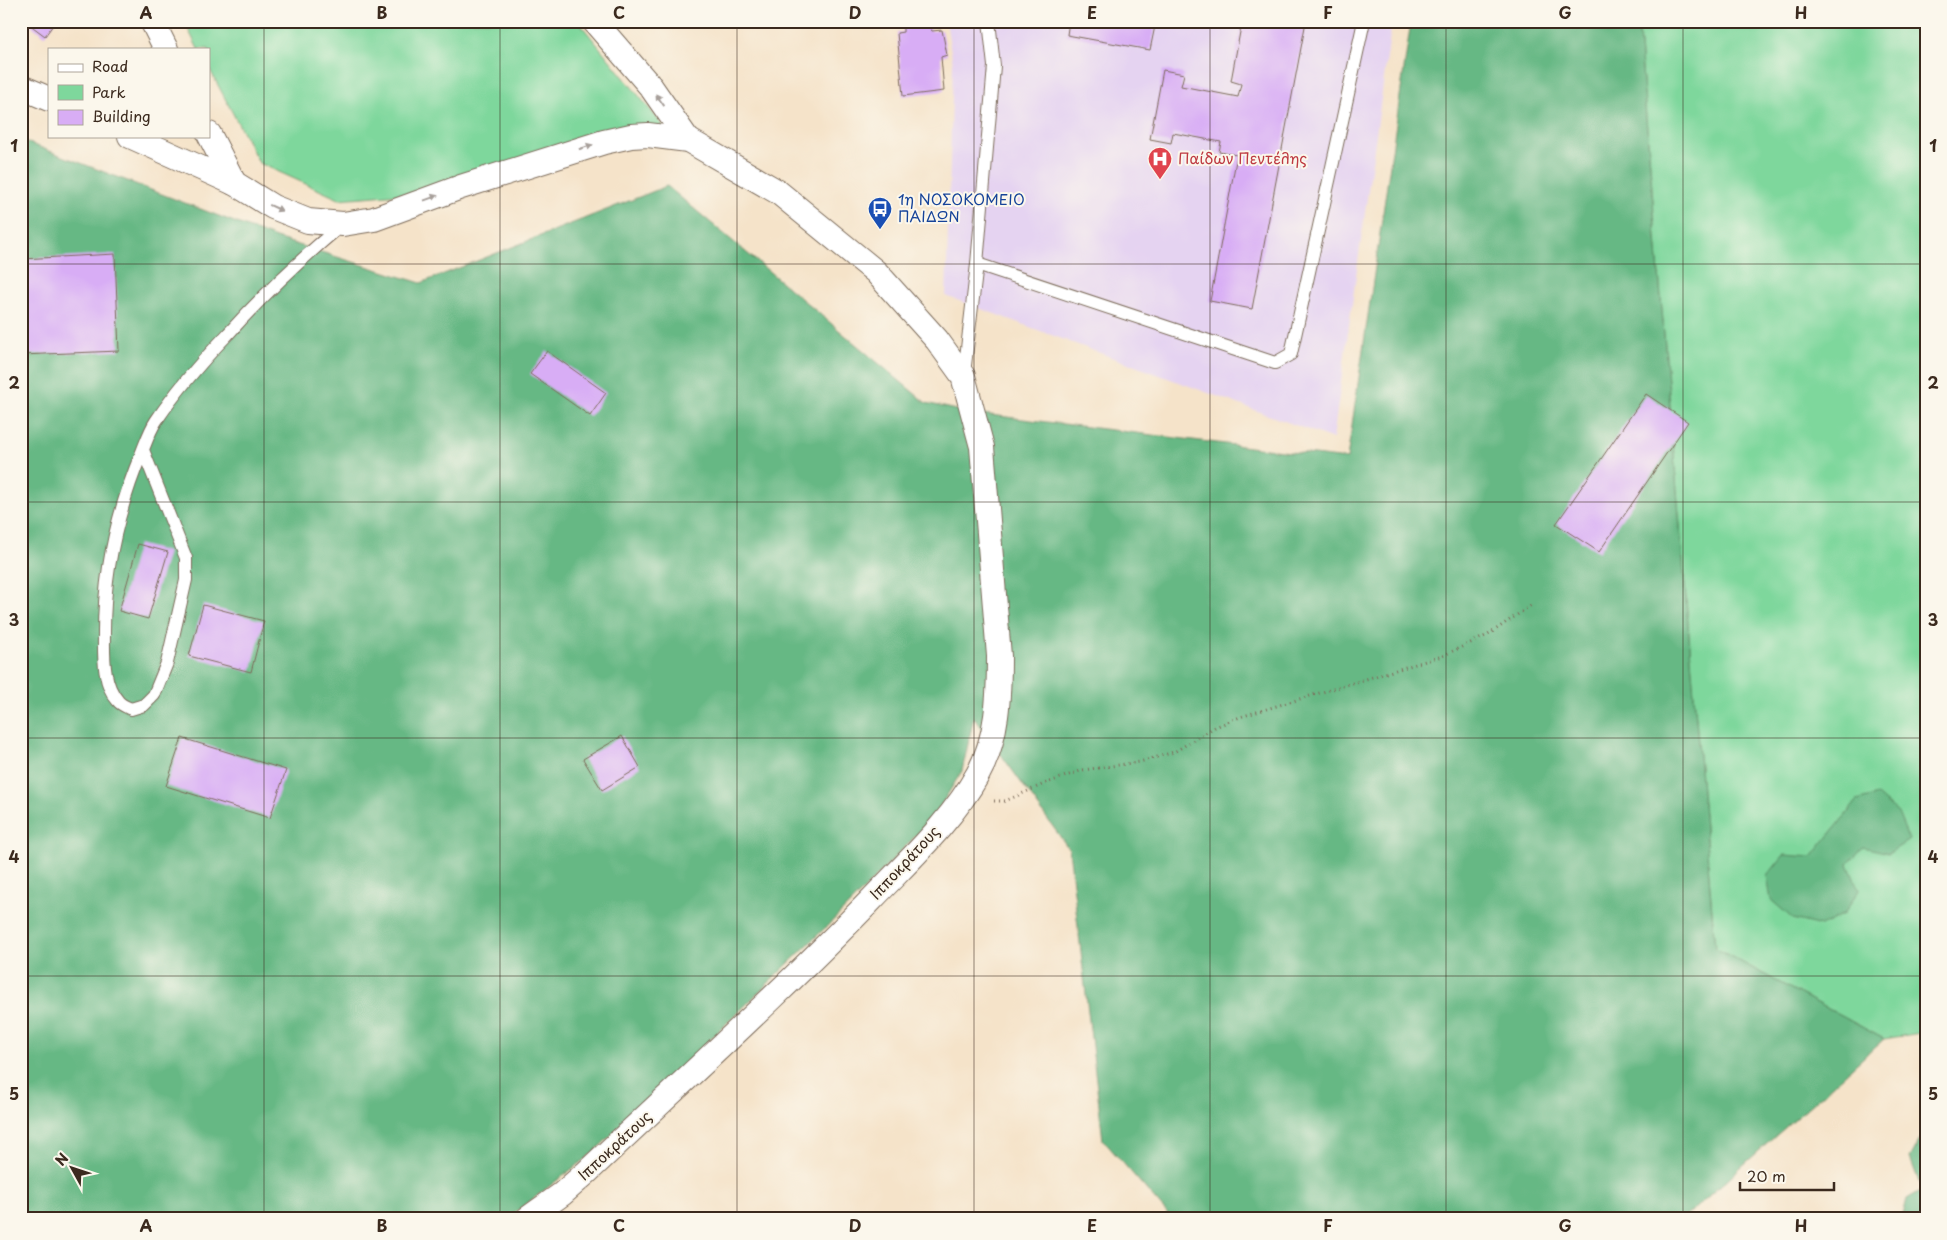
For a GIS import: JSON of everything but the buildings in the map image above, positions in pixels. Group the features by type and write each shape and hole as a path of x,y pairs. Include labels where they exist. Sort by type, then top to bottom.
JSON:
{"street":[{"path":"152,21 166,48"},
{"path":"594,21 651,87 688,140"},
{"path":"21,87 48,99"},
{"path":"134,138 234,183 273,207 308,221 343,224 374,219 461,187 604,142 631,136 648,135 688,140"},
{"path":"210,136 234,183"},
{"name":"Ιπποκράτους","path":"527,1219 562,1194 588,1172 827,944 919,850 961,801 979,773 990,746 998,699 999,656 982,447 963,376 938,340 876,272 778,192 688,140"}],"lane":[{"path":"963,376 977,264 994,66 989,21"},
{"path":"977,264 1276,363 1292,354 1364,21"},
{"path":"143,450 186,558 186,580 168,664 154,695 144,705 131,709 118,702 107,683 104,655 104,608 112,547 130,479 155,422 200,364 264,294 301,258 343,224"}],"path":[{"path":"961,801 1005,801 1083,770 1140,762 1174,752 1214,727 1240,717 1442,656 1488,635 1533,604"}],"shaded area":[{"name":"Παίδων Πεντέλης","path":"946,21 1392,21 1333,439 946,296 953,64"}],"green space":[{"path":"184,21 578,21 665,128 413,193 339,199 259,163 210,70 210,48 198,48"},
{"path":"1411,21 1638,21 1715,948 1884,1039 1683,1219 1172,1219 1103,1140 1069,849 974,717 962,771 933,818 852,902 594,1152 507,1219 21,1219 21,140 276,238 421,283 667,186 926,403 966,412 1347,459"},
{"path":"1638,21 1926,21 1926,1032 1884,1039 1715,948"},
{"path":"1877,795 1898,813 1909,840 1889,853 1863,847 1848,864 1859,890 1844,914 1821,926 1793,919 1771,900 1767,876 1784,855 1812,857 1857,801"},
{"path":"1921,1138 1926,1141 1926,1219 1902,1219 1907,1199 1922,1190 1910,1158"}],"place":[{"name":"Παίδων Πεντέλης","path":"1160,180"},
{"name":"1η ΝΟΣΟΚΟΜΕΙΟ ΠΑΙΔΩΝ","path":"880,230"}]}
